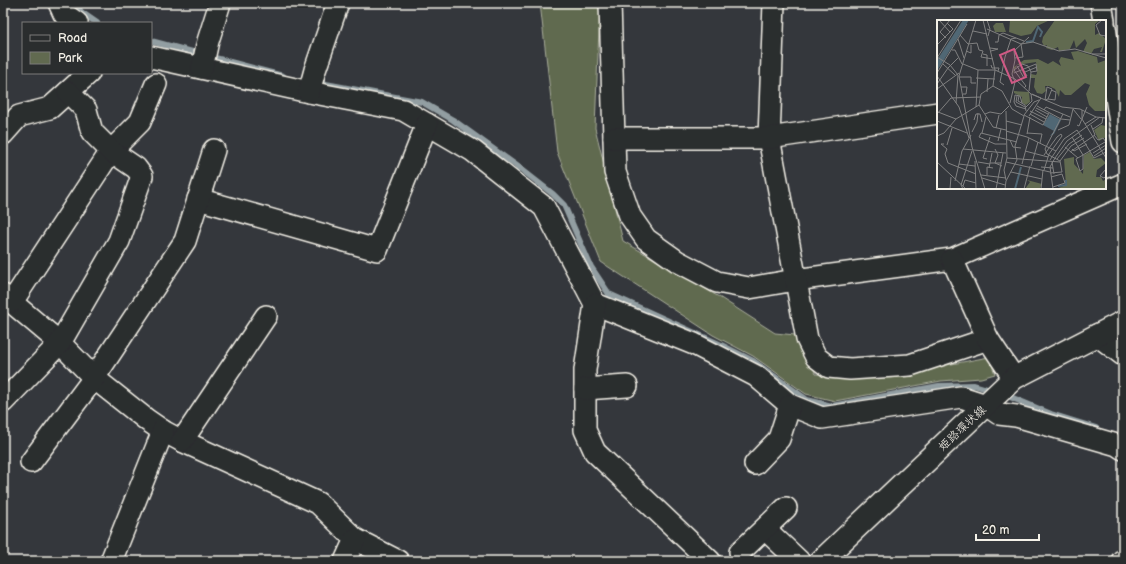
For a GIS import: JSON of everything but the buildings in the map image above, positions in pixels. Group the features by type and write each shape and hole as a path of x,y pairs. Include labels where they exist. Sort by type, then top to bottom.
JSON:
{"main road":[{"name":"姫路環状線","path":"821,561 1012,381 1123,322"}],"street":[{"path":"59,3 64,14 76,22"},
{"path":"202,68 208,40 220,3"},
{"path":"309,92 314,70 338,3"},
{"path":"610,3 615,172 630,216 646,239 677,261 717,282 749,288 795,280 952,260 1123,184"},
{"path":"774,3 769,138 807,339 816,357 829,367 850,369 910,365 988,339"},
{"path":"1101,3 1104,20"},
{"path":"1106,40 1110,87 1123,142"},
{"path":"152,57 309,92 403,110 473,151 544,207 595,304 585,370 585,430 595,452 710,561"},
{"path":"3,134 19,116 50,108 88,74"},
{"path":"156,84 140,122 111,151 7,299 60,343 94,378 163,431 182,442 318,503 355,539 398,561"},
{"path":"3,402 60,343 119,241 142,176 136,168 111,151 92,132 86,110 68,92"},
{"path":"614,138 769,138 937,112"},
{"path":"198,199 377,250 427,124"},
{"path":"32,462 94,378 186,241 214,150"},
{"path":"952,260 988,339 1012,381"},
{"path":"595,304 694,344 756,376 790,405 822,418 961,397 990,401 999,414 1024,418 1117,445 1123,449"},
{"path":"182,442 266,316"},
{"path":"1097,335 1123,355"},
{"path":"585,389 627,386"},
{"path":"755,464 779,438 790,405"},
{"path":"111,561 163,431"},
{"path":"740,552 786,508"},
{"path":"764,529 799,561"},
{"path":"345,561 355,539"}],"green space":[{"path":"540,3 600,3 595,128 623,241 719,297 775,333 795,335 816,374 858,378 920,370 989,357 995,374 981,378 941,381 835,401 806,394 753,356 713,335 601,262 557,152"}],"waterway":[{"path":"76,3 81,12 96,22"},
{"path":"152,41 283,76"},
{"path":"315,82 422,102 453,120 521,169 553,194 564,205 591,267 609,294 753,361 807,400 832,406 939,386 974,385 994,391"},
{"path":"1003,394 1051,414 1096,428"}]}
